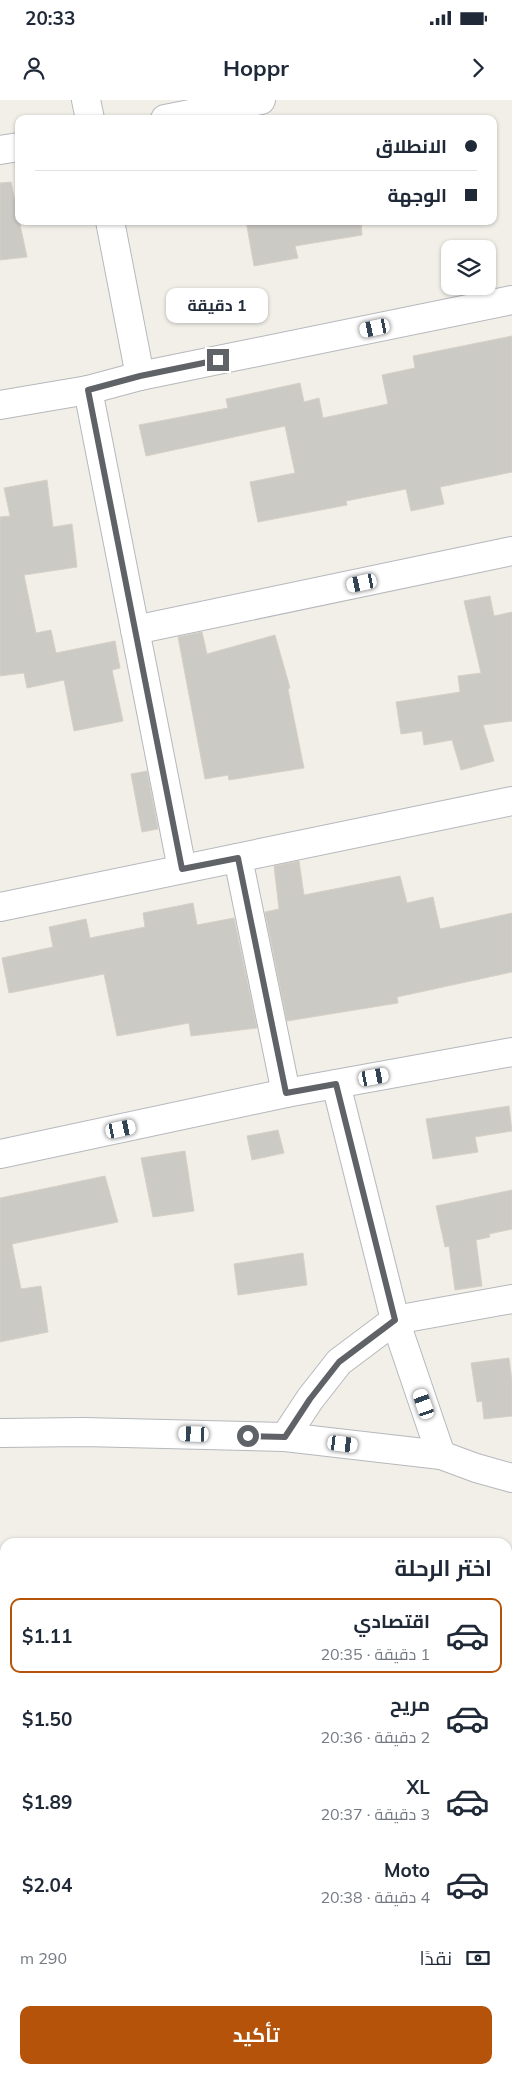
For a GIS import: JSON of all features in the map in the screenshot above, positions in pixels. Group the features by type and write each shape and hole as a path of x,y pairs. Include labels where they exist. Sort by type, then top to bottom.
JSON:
{"street":[{"path":"86,100 89,115"},
{"path":"185,115 261,100"},
{"path":"0,150 15,148"},
{"path":"111,225 140,376"},
{"path":"0,405 88,390 140,376 512,300"},
{"path":"88,390 182,869"},
{"path":"135,630 512,551"},
{"path":"0,907 512,801"},
{"path":"238,858 286,1093"},
{"path":"0,1154 286,1093 512,1052"},
{"path":"336,1084 395,1320 441,1455"},
{"path":"285,1437 310,1399 339,1362 395,1320 512,1298"},
{"path":"0,1433 84,1432 285,1437 441,1455 476,1468 512,1478"}],"building":[{"path":"11,182 15,201 15,225 20,225 27,257 0,260 0,183"},
{"path":"247,225 361,225 362,235 295,246 298,258 254,266"},
{"path":"512,336 512,472 440,487 444,504 411,511 406,489 346,501 347,505 258,522 250,482 295,473 285,426 146,456 139,425 228,408 226,399 300,383 304,402 319,398 323,418 388,404 382,375 415,368 413,356"},
{"path":"47,480 53,527 72,524 77,567 24,575 36,633 51,630 56,653 115,641 120,668 112,670 123,721 74,731 64,680 27,688 24,673 0,676 0,517 10,516 4,488"},
{"path":"490,596 494,616 512,612 512,721 483,725 494,761 461,770 452,740 424,745 422,731 401,734 396,702 460,692 458,676 481,673 464,601"},
{"path":"202,632 207,654 275,635 290,688 288,689 304,768 229,780 228,775 205,779 178,637"},
{"path":"147,771 158,829 142,832 131,774"},
{"path":"299,861 304,895 400,876 407,903 433,897 440,929 512,913 512,972 397,997 398,1003 287,1021 265,912 279,909 274,866"},
{"path":"193,903 197,925 234,918 257,1028 191,1036 189,1023 117,1036 104,974 9,993 2,958 53,947 49,927 86,919 90,938 145,927 143,913"},
{"path":"509,1106 512,1131 475,1137 478,1152 433,1159 426,1119"},
{"path":"278,1130 284,1153 252,1160 247,1136"},
{"path":"185,1151 194,1211 153,1217 141,1158"},
{"path":"105,1176 118,1222 12,1244 21,1289 41,1286 48,1332 0,1342 0,1198"},
{"path":"512,1190 512,1229 489,1234 490,1237 476,1240 482,1286 455,1290 449,1246 445,1247 436,1206"},
{"path":"303,1253 307,1285 238,1295 234,1264"},
{"path":"509,1358 512,1381 512,1416 484,1419 482,1401 477,1402 471,1363"}],"route":[{"path":"218,360 140,376 88,390 182,869 238,858 286,1093 336,1084 395,1320 339,1362 310,1399 285,1437 248,1436"}]}
